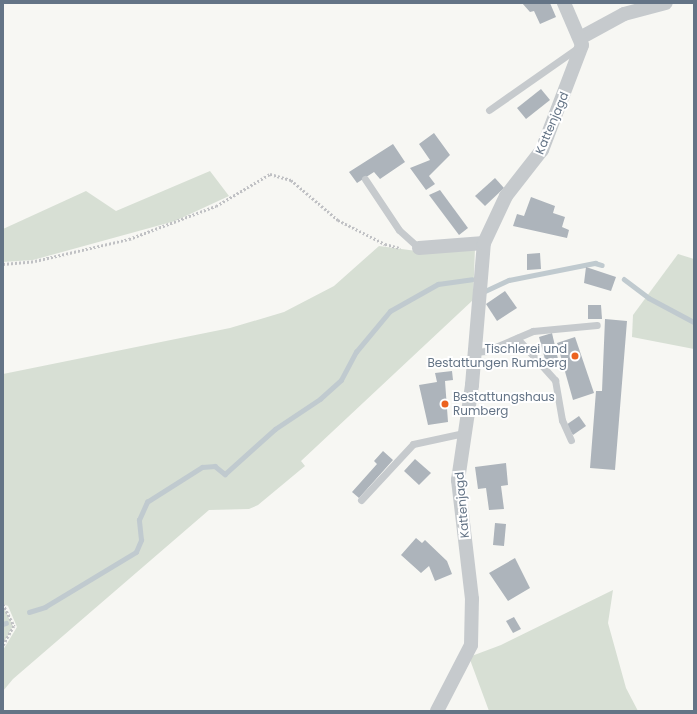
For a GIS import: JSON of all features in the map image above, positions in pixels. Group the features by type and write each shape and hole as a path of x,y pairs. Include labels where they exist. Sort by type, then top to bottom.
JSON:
{"street":[{"path":"564,3 581,41 624,14 666,3"},
{"name":"Kattenjagd","path":"437,711 471,645 472,599 458,480 474,352 484,244 506,196 542,150 581,41"},
{"path":"419,248 484,244"}],"lane":[{"path":"489,110 581,41"},
{"path":"365,179 399,230 419,248"},
{"path":"474,352 486,351 517,338 557,327 596,326"},
{"path":"517,338 555,380 562,420 572,440"},
{"path":"361,500 413,444 464,433"}],"path":[{"path":"3,264 34,261 129,238 216,206 261,178 276,174 291,180 338,220 358,232 385,244 419,248"},
{"path":"3,604 14,626 3,646"}],"shaded area":[{"path":"210,171 229,196 175,221 33,260 3,262 3,229 86,191 116,211"},
{"path":"379,246 424,252 475,248 473,300 301,461 305,466 258,505 249,509 209,510 13,679 3,691 3,650 17,627 8,606 3,604 3,374 230,328 284,312 334,286"},
{"path":"678,254 694,259 694,349 632,337 633,315"},
{"path":"613,590 608,623 626,688 638,711 489,711 469,657 501,645"},
{"path":"3,606 13,626 3,644"}],"building":[{"path":"522,3 550,3 556,17 540,24 534,11 530,12"},
{"path":"541,89 550,100 526,119 517,108"},
{"path":"434,133 450,155 429,176 435,184 426,190 410,168 430,160 419,144"},
{"path":"393,144 405,162 380,179 374,172 357,183 349,172"},
{"path":"495,178 504,188 485,206 475,196"},
{"path":"440,190 468,228 459,235 429,195"},
{"path":"531,197 555,206 553,213 565,217 562,227 569,230 567,238 513,226 517,214 524,216"},
{"path":"540,253 541,269 527,270 527,254"},
{"path":"586,267 616,277 611,291 584,283"},
{"path":"505,291 517,308 497,321 486,304"},
{"path":"588,305 601,305 602,319 588,319"},
{"path":"605,319 627,321 615,470 590,468 596,391 602,391"},
{"path":"552,333 558,359 546,363 539,337"},
{"path":"575,337 594,393 573,400 557,343"},
{"path":"452,371 453,380 445,381 448,422 428,425 419,385 437,382 435,373"},
{"path":"579,416 586,426 573,435 566,425"},
{"path":"383,451 393,460 359,498 352,492 377,464 374,461"},
{"path":"415,459 431,473 419,485 404,471"},
{"path":"506,463 508,485 501,486 504,509 489,510 486,488 478,489 475,467"},
{"path":"495,523 506,524 504,546 493,545"},
{"path":"416,538 422,543 425,540 447,561 452,574 435,581 429,566 421,573 401,555"},
{"path":"515,558 530,588 508,601 489,573"},
{"path":"514,617 521,629 513,633 506,621"}],"waterway":[{"path":"485,291 509,280 595,263 602,265"},
{"path":"29,612 45,607 136,552 141,540 139,520 147,502 202,467 215,466 225,474 275,429 320,399 341,380 356,352 390,311 438,284 472,279"},
{"path":"624,279 649,298 694,322"}],"place":[{"name":"Tischlerei und Bestattungen Rumberg","path":"575,356"},
{"name":"Bestattungshaus Rumberg","path":"445,404"}]}
